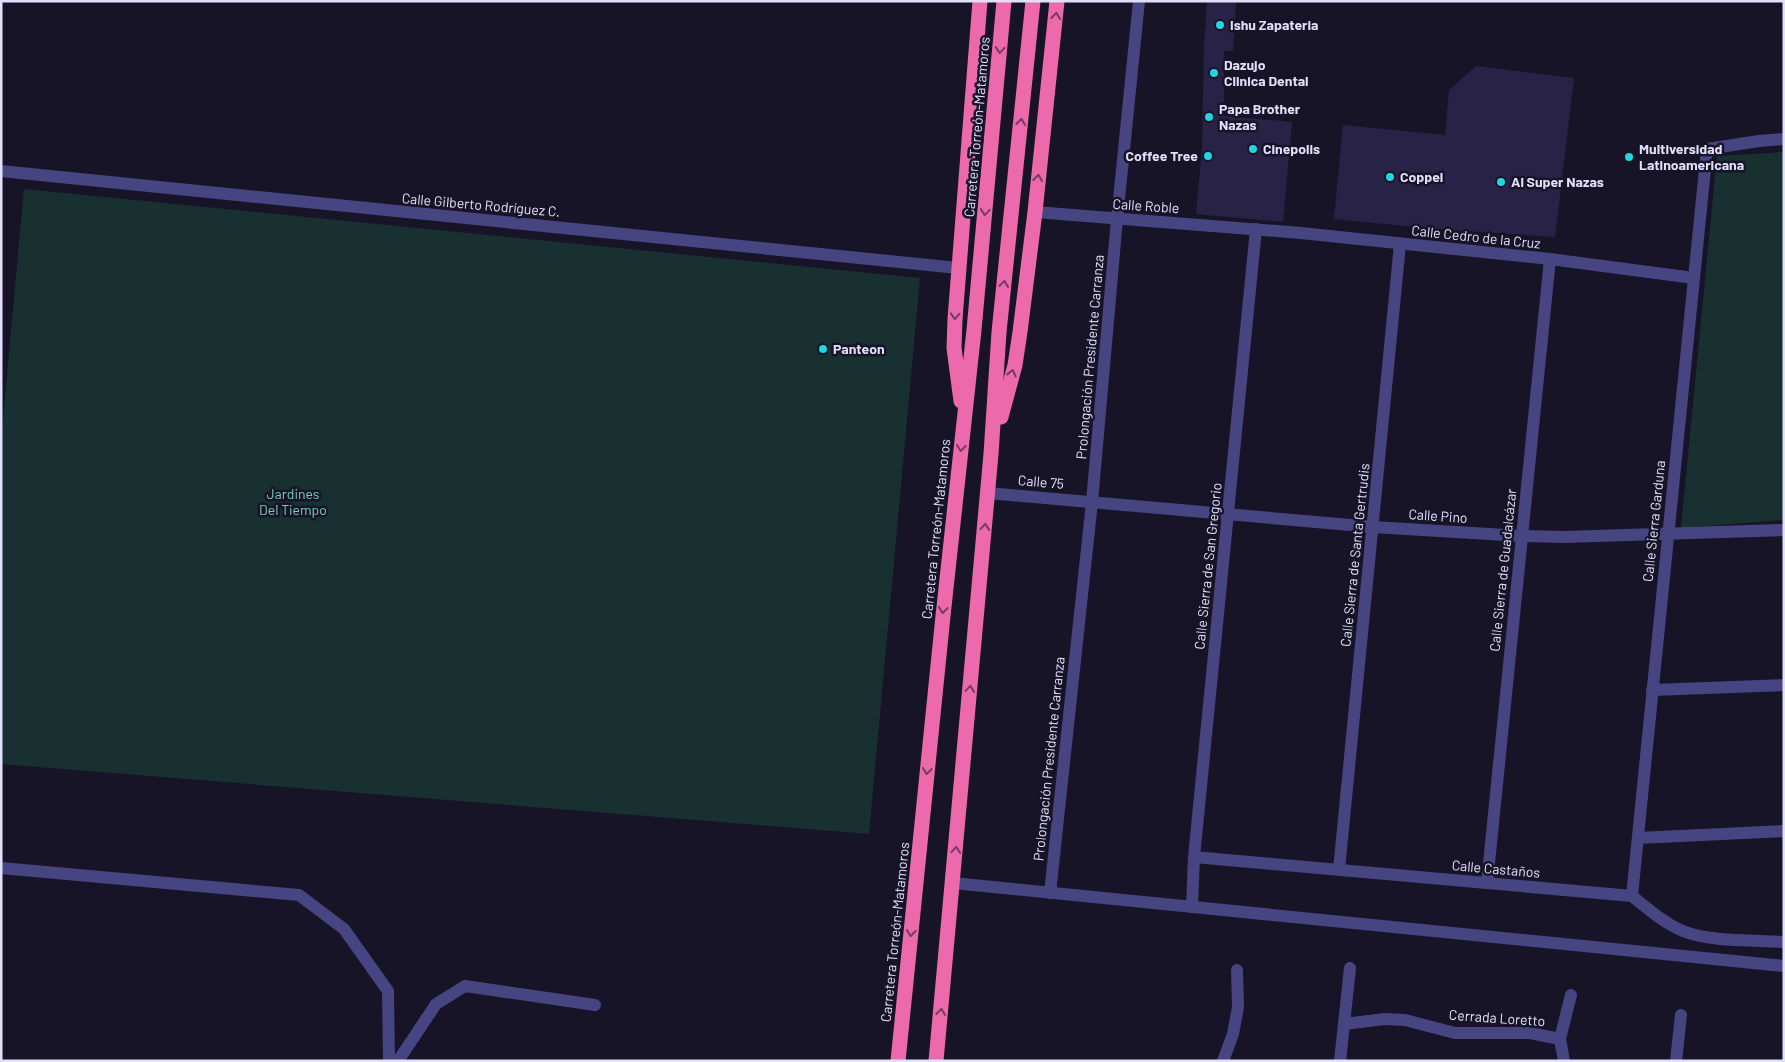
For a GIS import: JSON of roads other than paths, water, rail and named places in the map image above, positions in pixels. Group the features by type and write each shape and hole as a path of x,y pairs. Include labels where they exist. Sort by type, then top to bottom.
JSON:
{"highway":[{"path":"964,422 954,348 958,268 980,1"},
{"name":"Carretera Torreón-Matamoros","path":"898,1061 974,330 1004,1"},
{"path":"936,1061 988,493 999,332 1033,1"},
{"path":"991,454 1014,365 1035,212 1057,1"}],"street":[{"name":"Prolongación Presidente Carranza","path":"1050,894 1092,502 1117,219 1140,1"},
{"name":"Calle Sierra Garduna","path":"1632,896 1707,149 1784,139"},
{"name":"Calle Gilberto Rodríguez C.","path":"1,172 958,268"},
{"name":"Calle Roble","path":"1035,212 1256,229"},
{"name":"Calle Cedro de la Cruz","path":"1256,229 1550,260 1694,278"},
{"name":"Calle Sierra de San Gregorio","path":"1192,907 1194,857 1256,229"},
{"name":"Calle Sierra de Santa Gertrudis","path":"1340,870 1400,244"},
{"name":"Calle Sierra de Guadalcázar","path":"1487,883 1550,260"},
{"name":"Calle 75","path":"988,493 1092,502"},
{"name":"Calle Pino","path":"1092,502 1373,527 1522,536 1564,537 1784,530"},
{"path":"1652,690 1784,685"},
{"path":"1638,838 1784,831"},
{"name":"Calle Castaños","path":"1194,857 1632,896"},
{"path":"1,868 299,895 344,929 388,991 389,1061"},
{"path":"953,883 1784,966"},
{"path":"1632,896 1659,918 1684,932 1716,938 1784,942"},
{"path":"1340,1061 1350,968"},
{"path":"1223,1061 1233,1034 1238,1006 1237,970"},
{"path":"398,1061 436,1004 465,986 595,1005"},
{"name":"Cerrada Loretto","path":"1564,1061 1560,1039 1571,995"},
{"path":"1676,1061 1681,1015"},
{"name":"Cerrada Loretto","path":"1344,1024 1385,1019 1405,1020 1455,1032 1530,1034 1560,1039"}],"place":[{"name":"Ishu Zapateria","path":"1220,25"},
{"name":"Dazujo Clinica Dental","path":"1214,73"},
{"name":"Papa Brother Nazas","path":"1209,117"},
{"name":"Cinepolis","path":"1253,149"},
{"name":"Coffee Tree","path":"1208,156"},
{"name":"Multiversidad Latinoamericana","path":"1629,157"},
{"name":"Coppel","path":"1390,177"},
{"name":"Al Super Nazas","path":"1501,182"},
{"name":"Panteon","path":"823,349"}],"park label":[{"name":"Jardines Del Tiempo","path":"293,502"}]}
